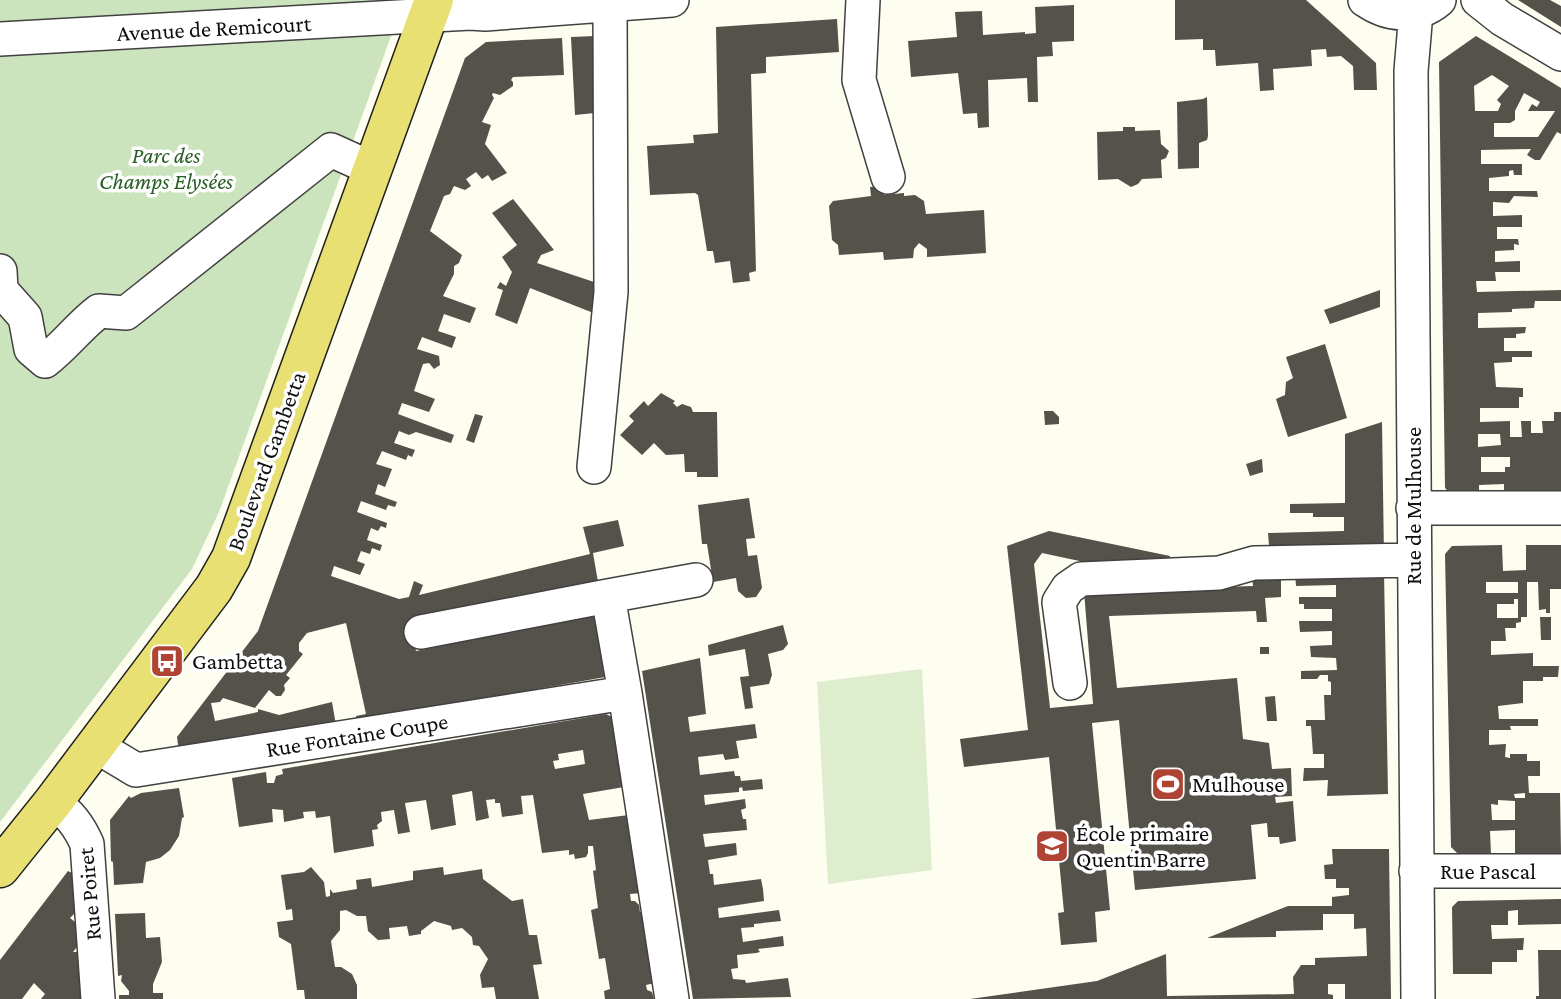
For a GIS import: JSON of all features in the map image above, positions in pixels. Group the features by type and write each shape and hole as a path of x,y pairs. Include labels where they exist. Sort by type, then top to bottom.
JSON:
{"main road":[{"name":"Boulevard Gambetta","path":"0,868 96,746 214,588 231,558 431,8"}],"street":[{"name":"Avenue de Remicourt","path":"0,39 431,8 485,14 672,0"},
{"path":"863,0 859,80 888,177"},
{"path":"1365,0 1381,10 1398,14 1427,6"},
{"path":"1478,0 1502,19 1561,54"},
{"path":"594,467 611,292 610,4"},
{"name":"Rue de Mulhouse","path":"1418,999 1411,71 1427,6"},
{"path":"0,271 1,290 25,317 31,349 46,361 60,351 79,326 99,311 126,313 331,150 373,169"},
{"path":"1413,508 1561,508"},
{"path":"1070,683 1059,602 1068,587 1081,579 1219,573 1254,563 1413,560"},
{"path":"421,632 695,580"},
{"path":"608,596 672,999"},
{"name":"Rue Fontaine Coupe","path":"96,746 136,770 625,693"},
{"name":"Rue Poiret","path":"53,802 79,826 87,844 98,999"},
{"name":"Rue Pascal","path":"1416,871 1561,871"}],"green space":[{"name":"Parc des Champs Elysées","path":"0,0 404,0 219,512 192,569 0,822"},
{"path":"922,669 932,870 828,884 817,682"}],"building":[{"path":"1175,0 1306,0 1376,63 1377,90 1354,90 1353,66 1341,56 1327,57 1326,49 1311,50 1312,66 1273,69 1274,90 1260,91 1258,63 1216,66 1215,50 1203,50 1203,39 1175,40"},
{"path":"1518,0 1550,0 1561,6 1561,27"},
{"path":"1074,5 1074,41 1052,42 1053,56 1037,57 1038,102 1028,102 1027,78 988,80 989,127 978,128 977,113 963,114 958,73 911,77 908,41 957,37 955,12 982,11 983,35 1025,34 1036,33 1035,7"},
{"path":"837,19 839,52 766,57 766,73 751,74 756,271 749,273 750,281 733,283 730,261 715,263 713,251 707,251 698,195 650,195 647,146 694,143 693,135 718,133 716,27"},
{"path":"595,36 595,113 575,115 571,37"},
{"path":"1476,36 1561,88 1561,134 1557,132 1540,160 1527,155 1531,149 1481,150 1481,164 1522,164 1522,175 1514,175 1513,170 1509,171 1509,176 1489,178 1489,191 1537,191 1538,197 1514,196 1509,203 1493,202 1493,216 1522,215 1522,227 1497,227 1497,239 1518,239 1519,245 1514,244 1514,250 1495,251 1495,262 1520,261 1520,272 1495,272 1496,281 1476,281 1477,292 1561,290 1561,301 1535,301 1534,308 1512,309 1512,312 1478,313 1478,328 1526,327 1525,333 1516,334 1516,338 1504,338 1504,351 1532,351 1532,357 1512,357 1512,362 1494,363 1496,387 1523,388 1523,397 1519,397 1519,408 1480,408 1480,422 1510,421 1510,437 1522,437 1521,421 1531,421 1531,433 1543,433 1542,421 1554,421 1554,412 1561,412 1561,493 1504,494 1504,484 1479,485 1479,494 1451,494 1445,488 1439,62","holes":["1492,75 1509,86 1497,100 1501,104 1498,111 1475,111 1474,86","1524,93 1540,102 1537,107 1532,104 1528,111 1555,111 1538,137 1494,137 1494,123 1510,123 1515,120 1515,111","1478,434 1500,434 1501,445 1478,447","1481,457 1510,457 1510,467 1505,467 1505,472 1481,472"]},
{"path":"562,38 564,75 513,77 513,86 500,95 492,95 494,98 482,122 491,125 485,144 507,173 492,181 488,175 482,179 476,172 466,179 471,186 465,190 454,186 450,194 444,196 430,231 462,255 459,263 454,266 454,274 443,296 476,308 470,323 444,314 438,331 456,337 452,348 422,337 417,349 439,356 440,365 434,369 429,363 423,364 414,391 435,399 429,412 402,403 398,414 454,435 451,443 416,432 409,435 399,431 394,443 415,450 412,457 408,455 406,460 382,451 376,464 392,469 385,487 378,484 375,494 397,502 395,507 388,505 386,510 361,501 357,512 387,523 386,528 381,526 378,531 371,528 367,540 382,545 380,551 372,548 370,554 361,551 357,561 365,564 360,575 334,566 331,576 399,599 409,597 414,581 423,585 419,595 590,554 583,527 618,520 624,546 593,553 598,582 410,624 416,651 596,613 611,676 357,721 356,716 366,714 346,623 307,633 299,643 299,651 303,654 286,675 290,678 284,685 285,690 281,696 276,696 269,690 255,708 223,698 220,702 211,703 215,721 258,712 258,709 279,715 332,702 336,725 179,752 177,737 258,631 465,58 486,42"},
{"path":"1207,97 1208,136 1207,140 1199,143 1199,168 1178,169 1177,102"},
{"path":"1123,127 1135,127 1135,131 1160,130 1161,144 1169,151 1166,158 1161,160 1162,178 1142,179 1131,187 1118,179 1098,180 1097,132 1123,131"},
{"path":"883,186 884,195 915,195 924,201 926,214 984,210 986,253 927,257 927,249 919,243 914,249 913,258 884,260 883,252 839,255 838,245 832,240 829,206 833,201 871,196 870,187"},
{"path":"513,199 554,250 541,255 537,263 597,283 596,314 530,288 517,324 495,315 503,290 497,288 500,282 506,286 512,272 502,257 517,245 492,213"},
{"path":"1380,290 1380,307 1330,324 1324,310"},
{"path":"1325,344 1347,418 1288,437 1276,399 1285,395 1286,382 1293,378 1286,357"},
{"path":"661,393 675,401 673,403 677,407 682,404 691,407 693,412 717,412 718,477 697,477 697,472 685,472 684,454 666,455 654,443 642,455 620,435 634,421 629,416 644,401 648,406"},
{"path":"1044,411 1053,411 1059,417 1059,424 1045,425"},
{"path":"475,414 483,416 474,443 466,440"},
{"path":"1382,422 1384,557 1292,548 1292,545 1269,545 1268,533 1344,531 1344,517 1313,517 1313,513 1290,513 1290,504 1345,503 1345,434"},
{"path":"1262,459 1263,472 1250,476 1246,464"},
{"path":"749,498 755,538 746,539 748,556 757,555 762,588 756,597 746,598 738,591 736,578 713,582 707,544 702,544 698,505"},
{"path":"1049,531 1170,556 1168,570 1117,569 1042,553 1034,564 1050,708 1093,704 1084,591 1253,586 1252,573 1281,573 1281,597 1265,598 1267,622 1257,622 1256,611 1109,616 1117,688 1237,678 1243,739 1269,743 1272,769 1291,768 1292,796 1275,797 1276,803 1293,801 1296,841 1280,844 1279,837 1268,837 1267,823 1251,825 1256,879 1135,890 1119,720 1092,723 1110,910 1095,912 1097,942 1061,945 1058,913 1064,912 1049,757 964,767 960,739 1028,730 1007,546"},
{"path":"1502,545 1503,571 1526,570 1526,545 1561,545 1561,589 1550,589 1550,613 1546,613 1546,609 1539,610 1538,582 1527,582 1527,617 1521,617 1516,628 1505,628 1506,641 1491,641 1491,655 1533,653 1533,666 1559,666 1558,677 1543,677 1543,681 1523,681 1523,703 1498,706 1499,719 1538,719 1538,726 1510,726 1511,730 1489,730 1489,745 1506,744 1505,757 1510,758 1510,754 1527,754 1527,761 1540,761 1540,776 1528,776 1529,793 1560,793 1561,853 1515,854 1515,830 1490,831 1491,854 1459,855 1451,847 1445,554 1452,546","holes":["1486,582 1518,582 1518,593 1486,593","1514,599 1518,599 1518,618 1497,618 1497,604 1514,604","1525,793 1525,798 1515,798 1514,794","1498,800 1515,801 1515,820 1492,820 1491,804 1498,805"]},
{"path":"1384,572 1388,794 1327,796 1328,780 1303,781 1304,768 1324,768 1324,754 1313,754 1311,726 1306,726 1306,720 1325,720 1324,695 1331,695 1331,682 1328,681 1328,675 1320,675 1317,679 1301,679 1301,671 1337,670 1336,658 1311,657 1310,646 1332,645 1332,631 1300,632 1299,621 1332,621 1332,609 1304,609 1304,604 1299,604 1299,597 1336,597 1336,585 1296,586 1295,573"},
{"path":"1540,617 1551,617 1551,640 1541,640"},
{"path":"783,625 788,644 783,650 768,654 772,675 769,684 750,687 753,708 745,709 740,677 749,676 745,649 709,656 708,645"},
{"path":"1260,647 1269,647 1269,654 1260,654"},
{"path":"700,658 706,714 688,717 690,732 755,724 757,738 736,741 739,758 725,760 723,754 698,757 700,775 734,771 741,781 762,779 763,789 743,791 742,787 739,792 704,795 705,805 745,799 746,808 741,810 743,819 746,819 747,830 703,834 705,847 736,843 737,855 708,860 714,885 761,879 763,889 764,901 718,908 719,918 779,910 781,921 741,928 743,942 783,936 784,946 737,955 738,968 731,969 733,979 745,980 746,983 788,978 791,997 693,999 642,671"},
{"path":"1275,696 1277,721 1267,721 1265,697"},
{"path":"606,714 614,718 624,787 583,794 589,820 629,815 641,893 630,894 631,901 639,905 640,912 644,912 655,983 646,985 654,999 605,999 604,991 610,989 605,958 599,959 591,910 598,908 593,846 588,846 586,857 575,859 574,854 569,855 569,850 542,853 533,795 521,796 523,814 502,817 500,803 495,803 495,799 486,800 489,818 476,821 472,791 452,795 456,825 431,830 426,800 405,803 410,832 398,834 394,810 381,812 382,821 377,825 378,829 372,830 374,846 334,853 330,816 316,818 315,811 303,812 304,818 284,822 283,810 272,809 273,822 239,827 232,778 266,772 267,783 274,783 276,776 283,774 282,769","holes":["583,750 585,764 555,769 553,761 559,760 558,754"]},
{"path":"179,788 184,817 179,836 170,850 160,858 146,862 143,883 114,885 110,820 129,796 131,798 141,793"},
{"path":"1332,849 1389,849 1391,999 1345,999 1345,984 1328,984 1328,994 1333,995 1333,999 970,999 1097,981 1166,954 1167,996 1294,994 1293,977 1301,965 1315,965 1315,958 1367,956 1366,928 1354,929 1354,914 1323,914 1323,930 1276,931 1276,937 1207,938 1288,906 1332,906 1332,897 1349,895 1349,888 1336,888 1336,879 1325,879 1324,865 1333,864"},
{"path":"311,867 324,882 326,897 330,896 330,889 333,893 357,889 356,880 371,878 372,887 413,880 413,871 443,867 444,875 482,869 483,879 512,901 523,899 529,935 537,935 542,964 533,965 539,999 496,999 494,987 482,988 480,975 488,959 479,946 473,945 472,937 462,928 452,930 451,926 434,921 421,931 421,934 409,936 407,926 389,928 390,939 378,940 368,931 366,916 357,916 346,910 340,911 340,930 331,941 335,967 341,967 352,974 357,985 357,999 305,999 304,990 297,990 291,944 279,937 277,922 293,920 292,909 286,910 281,875 304,872"},
{"path":"68,871 76,875 79,909 70,918 79,922 80,949 77,947 73,952 81,952 83,999 41,999 45,994 34,983 22,999 0,999 0,960"},
{"path":"1561,899 1561,924 1518,925 1518,910 1508,911 1508,925 1491,925 1492,939 1524,938 1523,950 1517,950 1517,962 1492,962 1492,974 1453,974 1452,907 1458,901"},
{"path":"145,913 146,938 160,937 162,962 153,984 153,993 163,993 163,999 119,999 119,995 129,995 129,991 121,981 122,975 118,976 115,914"},
{"path":"1538,950 1561,950 1561,999 1536,999 1536,996 1539,996"}],"place":[{"name":"Gambetta","path":"167,661"},
{"name":"Mulhouse","path":"1168,784"},
{"name":"École primaire Quentin Barre","path":"1052,846"}]}
